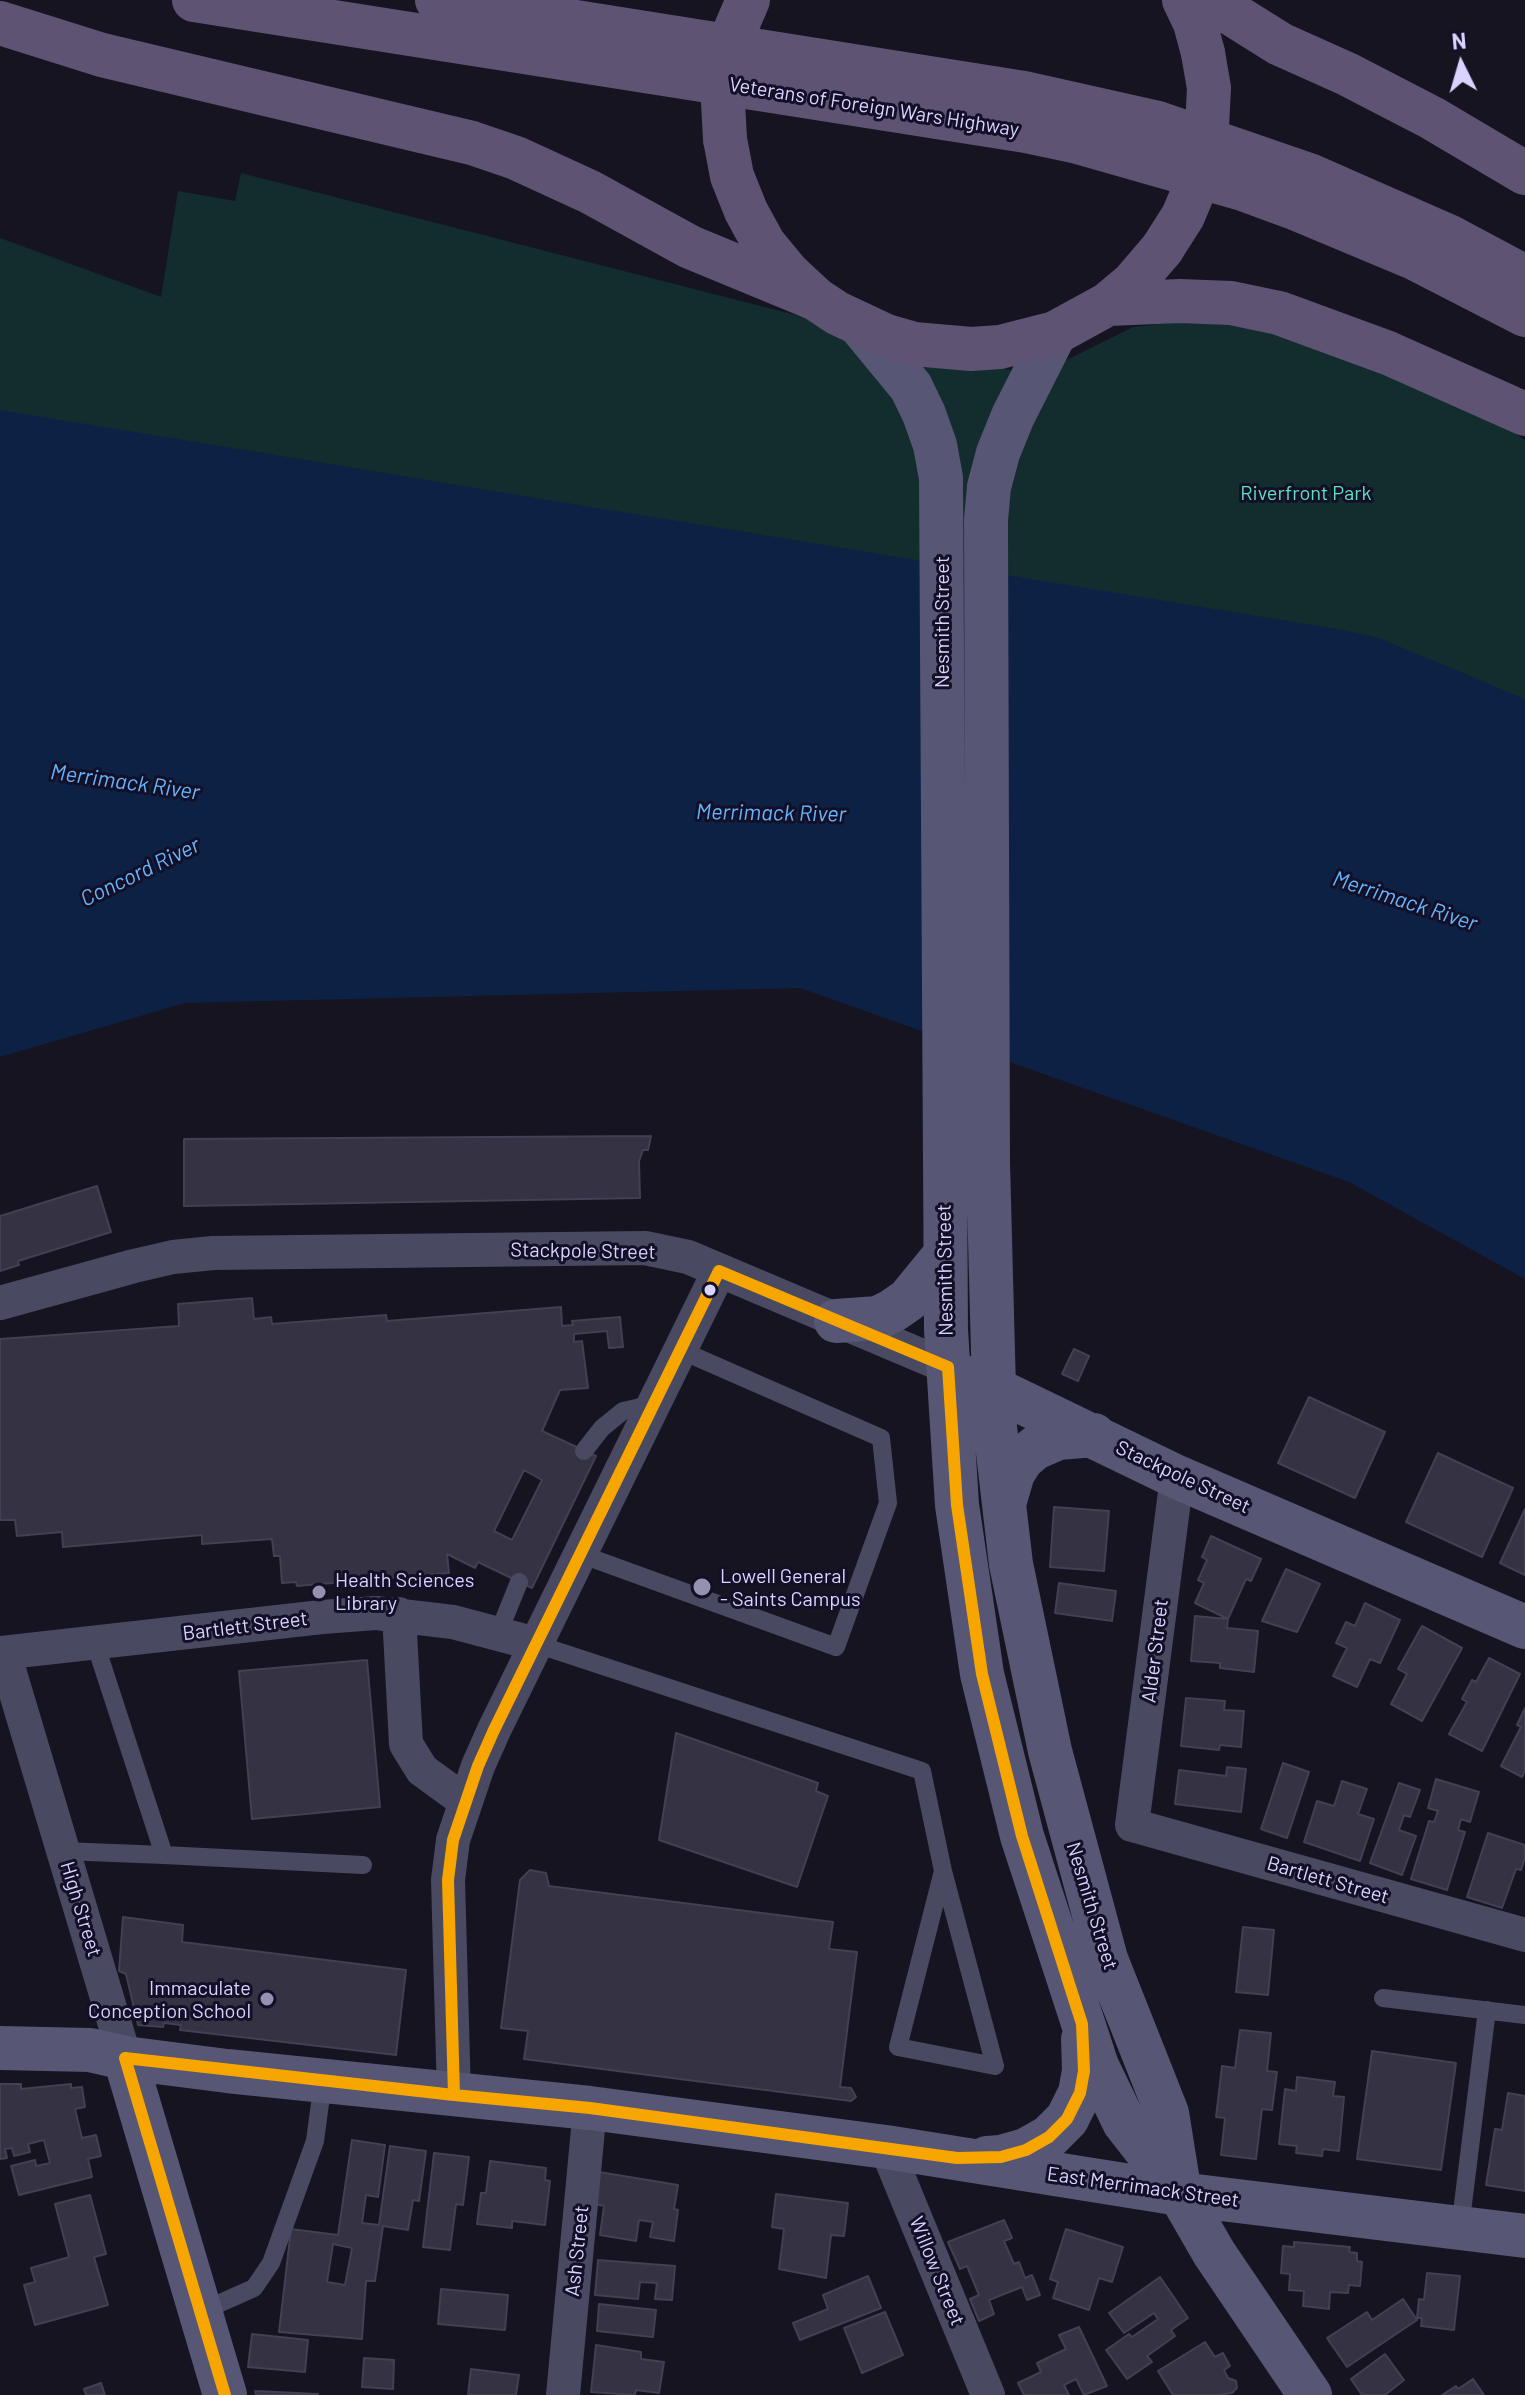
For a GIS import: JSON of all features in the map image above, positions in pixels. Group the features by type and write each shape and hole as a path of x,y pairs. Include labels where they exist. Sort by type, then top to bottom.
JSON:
{"main road":[{"name":"Veterans of Foreign Wars Highway","path":"194,0 1010,128 1078,142 1189,172 1292,207 1414,258 1525,315"},
{"name":"Veterans of Foreign Wars Highway","path":"437,0 1024,93 1158,123 1309,175 1450,237 1525,277"},
{"path":"748,0 726,64 723,102 725,139 732,176 764,244 788,273 816,299"},
{"path":"0,23 139,65 472,143 502,153 553,174 690,247 816,299 860,325 914,344 957,349 1000,347 1055,333 1108,304 1132,284 1162,249 1183,216 1199,178 1206,147 1209,88 1195,23 1184,0"},
{"path":"1215,0 1280,44 1432,118 1525,173"},
{"path":"1108,304 1180,301 1231,303 1279,313 1388,353 1525,414"},
{"name":"Nesmith Street","path":"860,325 911,387 924,414 935,445 942,512 944,1256 957,1505 982,1674 1022,1836 1097,2066 1124,2122 1180,2194 1214,2253 1310,2395"},
{"name":"Nesmith Street","path":"1055,333 998,453 989,487 986,520 988,1163 995,1427 1011,1564 1035,1688 1067,1822 1106,1959 1167,2113 1180,2194"},
{"path":"836,1321 878,1318 892,1311 908,1300 944,1256"},
{"name":"Stackpole Street","path":"948,1367 1177,1477 1525,1627"},
{"path":"1003,1507 1013,1473 1022,1459 1035,1448 1058,1438 1094,1435"},
{"path":"957,2158 1001,2157 1026,2150 1049,2137 1067,2119 1080,2093 1084,2071 1082,2024"},
{"name":"East Merrimack Street","path":"0,2048 90,2050 125,2058 323,2081 590,2108 886,2147 1180,2194 1525,2236"},
{"name":"High Street","path":"125,2058 225,2395"}],"street":[{"name":"Stackpole Street","path":"0,1303 134,1266 173,1257 213,1253 645,1248 688,1257 948,1367"},
{"path":"454,2095 448,1880 453,1840 483,1754 719,1271"},
{"name":"Alder Street","path":"1132,1825 1177,1477"},
{"path":"399,1614 406,1744 422,1770 466,1802"},
{"name":"Bartlett Street","path":"1,1650 95,1643 322,1617 399,1614 453,1622 536,1644"},
{"name":"High Street","path":"1,1650 125,2058"},
{"name":"Bartlett Street","path":"1132,1825 1525,1935"},
{"name":"Ash Street","path":"563,2395 590,2108"},
{"name":"Willow Street","path":"886,2147 988,2395"}],"lane":[{"path":"580,1554 836,1647 888,1503 881,1438 680,1350"},
{"path":"584,1451 602,1428 623,1411 654,1404"},
{"path":"498,1634 519,1582"},
{"path":"95,1643 164,1855"},
{"path":"536,1644 922,1771 943,1871 995,2066 898,2047 943,1871"},
{"path":"63,1851 363,1865"},
{"path":"1383,1998 1525,2015"},
{"path":"1460,2228 1487,2010"},
{"path":"200,2312 254,2288 271,2263 315,2141 323,2081"}],"green space":[{"name":"Riverfront Park","path":"241,173 1034,376 1133,327 1274,312 1393,347 1525,440 1525,733 0,464 0,238 161,297 178,191 235,201"}],"water":[{"path":"0,410 1336,629 1379,638 1525,699 1525,1279 1349,1182 800,988 185,1003 0,1057"}],"building":[{"path":"651,1136 648,1150 643,1150 639,1161 640,1198 184,1206 184,1139"},
{"path":"97,1186 111,1232 18,1261 19,1265 0,1271 0,1216"},
{"path":"252,1298 254,1319 271,1317 272,1324 386,1315 387,1321 561,1307 562,1326 573,1325 572,1321 620,1317 623,1347 609,1348 607,1331 574,1334 574,1342 582,1341 588,1388 560,1390 542,1431 596,1456 532,1588 478,1562 475,1568 447,1554 449,1573 297,1586 296,1582 282,1583 280,1556 274,1556 272,1539 202,1544 202,1535 63,1547 62,1532 17,1536 15,1520 0,1520 0,1339 179,1326 178,1304","holes":["524,1470 542,1480 512,1540 494,1531"]},
{"path":"1074,1349 1089,1356 1078,1381 1062,1374"},
{"path":"1309,1397 1385,1432 1355,1498 1278,1463"},
{"path":"1438,1453 1513,1488 1482,1557 1406,1522"},
{"path":"1054,1507 1109,1511 1104,1571 1050,1567"},
{"path":"1525,1509 1525,1575 1500,1563"},
{"path":"1211,1536 1261,1559 1251,1581 1246,1579 1228,1619 1195,1603 1204,1583 1198,1580 1207,1560 1202,1557"},
{"path":"1286,1569 1320,1584 1297,1632 1262,1621"},
{"path":"1059,1583 1116,1591 1112,1621 1055,1613"},
{"path":"1365,1603 1400,1620 1380,1663 1370,1659 1357,1687 1333,1676 1347,1648 1336,1643 1346,1622 1355,1626"},
{"path":"1195,1616 1228,1619 1227,1628 1258,1631 1254,1672 1220,1668 1220,1663 1191,1661"},
{"path":"1422,1626 1462,1648 1422,1721 1391,1704 1407,1674 1398,1669"},
{"path":"1489,1658 1520,1674 1482,1751 1449,1734 1467,1702 1462,1699 1472,1680 1476,1682"},
{"path":"367,1660 380,1807 252,1819 239,1671"},
{"path":"1186,1698 1225,1701 1224,1710 1244,1711 1241,1747 1220,1745 1219,1750 1181,1746"},
{"path":"1525,1708 1525,1771 1522,1777 1501,1766 1521,1727 1517,1725"},
{"path":"676,1733 818,1783 816,1791 828,1796 797,1887 659,1840"},
{"path":"1283,1763 1309,1772 1287,1838 1261,1829"},
{"path":"1227,1767 1246,1769 1241,1812 1175,1804 1179,1770 1226,1776"},
{"path":"1436,1779 1479,1792 1470,1822 1461,1819 1458,1830 1465,1832 1447,1890 1411,1879 1429,1821 1434,1822 1438,1811 1428,1808"},
{"path":"1342,1781 1367,1789 1358,1814 1374,1819 1360,1861 1304,1842 1317,1801 1334,1806"},
{"path":"1399,1783 1420,1790 1410,1817 1404,1815 1399,1830 1416,1836 1402,1875 1370,1863"},
{"path":"1488,1833 1525,1845 1521,1870 1516,1869 1502,1908 1467,1897"},
{"path":"530,1870 546,1873 549,1886 833,1922 829,1949 857,1952 840,2087 851,2088 856,2097 851,2101 524,2059 528,2031 501,2028 520,1880"},
{"name":"Immaculate Conception School","path":"123,1917 183,1925 182,1942 406,1970 396,2055 180,2030 181,2025 164,2023 163,2027 138,2025 126,1974 119,1971"},
{"path":"1243,1927 1274,1930 1268,1995 1236,1992"},
{"path":"1240,2030 1271,2033 1267,2071 1277,2072 1272,2110 1262,2109 1256,2159 1221,2155 1225,2118 1216,2117 1222,2066 1235,2068"},
{"path":"1372,2051 1456,2063 1441,2170 1357,2159"},
{"path":"1297,2077 1335,2082 1333,2096 1344,2097 1339,2151 1323,2149 1322,2156 1296,2153 1297,2146 1279,2144 1285,2089 1296,2091"},
{"path":"0,2084 21,2084 21,2089 71,2084 71,2088 82,2087 85,2107 75,2109 82,2138 96,2135 101,2156 88,2159 92,2177 19,2195 11,2166 35,2160 36,2166 50,2163 44,2140 28,2144 30,2152 14,2156 12,2148 5,2149 7,2158 0,2159"},
{"path":"1508,2093 1525,2096 1525,2191 1486,2185 1495,2129 1502,2130"},
{"path":"352,2140 385,2145 378,2197 366,2195 362,2223 379,2225 390,2146 426,2151 419,2201 413,2200 408,2230 383,2226 375,2281 366,2281 362,2339 279,2332 291,2229 338,2235","holes":["333,2244 352,2248 345,2285 327,2282"]},
{"path":"434,2153 469,2157 463,2205 456,2204 450,2250 423,2247"},
{"path":"490,2161 546,2168 545,2180 550,2181 545,2225 512,2221 512,2228 477,2224 481,2193 486,2193"},
{"path":"599,2172 678,2185 674,2241 650,2237 653,2222 639,2220 636,2241 600,2235 604,2206 594,2204"},
{"path":"776,2194 848,2203 844,2236 831,2235 826,2278 779,2269 784,2229 772,2227"},
{"path":"90,2195 106,2254 94,2257 108,2305 35,2325 24,2285 35,2282 31,2268 69,2257 55,2204"},
{"path":"1004,2220 1012,2238 1004,2241 1014,2264 1019,2262 1025,2278 1032,2275 1040,2295 1027,2300 1022,2287 989,2300 994,2314 979,2321 970,2299 979,2295 967,2266 960,2269 948,2242"},
{"path":"1066,2229 1123,2247 1112,2282 1099,2278 1089,2310 1053,2298 1058,2282 1050,2279"},
{"path":"1294,2242 1350,2247 1349,2252 1357,2253 1357,2261 1362,2262 1360,2286 1349,2285 1348,2293 1330,2292 1329,2309 1303,2306 1304,2291 1289,2290 1290,2274 1281,2273 1283,2246 1294,2247"},
{"path":"598,2260 675,2266 672,2300 655,2299 657,2283 640,2282 638,2299 595,2295"},
{"path":"1427,2273 1460,2276 1454,2330 1421,2326 1422,2318 1417,2318 1419,2299 1424,2300"},
{"path":"868,2276 881,2308 800,2340 793,2323 828,2309 823,2295"},
{"path":"1160,2277 1188,2318 1171,2330 1175,2336 1147,2356 1152,2362 1127,2379 1106,2350 1158,2319 1154,2313 1124,2333 1109,2313"},
{"path":"441,2289 508,2295 505,2330 438,2324"},
{"path":"1403,2299 1417,2320 1347,2367 1327,2338 1367,2312 1372,2320"},
{"path":"599,2304 656,2310 653,2337 597,2331"},
{"path":"885,2312 903,2355 862,2373 844,2328"},
{"path":"1079,2327 1107,2386 1084,2395 1076,2379 1064,2385 1069,2395 1024,2395 1018,2383 1041,2372 1037,2363 1066,2349 1059,2335"},
{"path":"252,2334 308,2340 305,2372 248,2367"},
{"path":"1205,2342 1215,2357 1223,2353 1230,2366 1224,2370 1228,2378 1236,2381 1237,2388 1232,2393 1219,2395 1173,2395 1158,2371"},
{"path":"596,2345 641,2352 641,2359 664,2362 659,2393 636,2390 635,2395 591,2392"},
{"path":"1385,2354 1404,2380 1385,2395 1362,2395 1351,2379"},
{"path":"364,2358 394,2360 393,2389 362,2387"},
{"path":"471,2369 519,2375 516,2395 468,2395"},
{"path":"1473,2379 1484,2395 1442,2395 1456,2386 1458,2389"},
{"path":"101,2383 105,2395 86,2395 84,2389"},
{"path":"255,2391 318,2394 318,2395 256,2395"}],"transit line":[{"path":"719,1271 948,1367 957,1505 982,1674 1022,1836 1082,2024 1084,2071 1080,2093 1067,2119 1049,2137 1026,2150 1001,2157 957,2158 590,2108 454,2095 448,1880 453,1840 478,1766 494,1730 719,1271"},
{"path":"225,2395 125,2058 454,2095"}],"place":[{"name":"Lowell General - Saints Campus","path":"702,1587"},
{"name":"Health Sciences Library","path":"319,1592"},
{"name":"Immaculate Conception School","path":"267,1999"}],"water label":[{"name":"Merrimack River","path":"125,782"},
{"name":"Merrimack River","path":"771,813"},
{"name":"Concord River","path":"140,872"},
{"name":"Merrimack River","path":"1405,901"}]}
